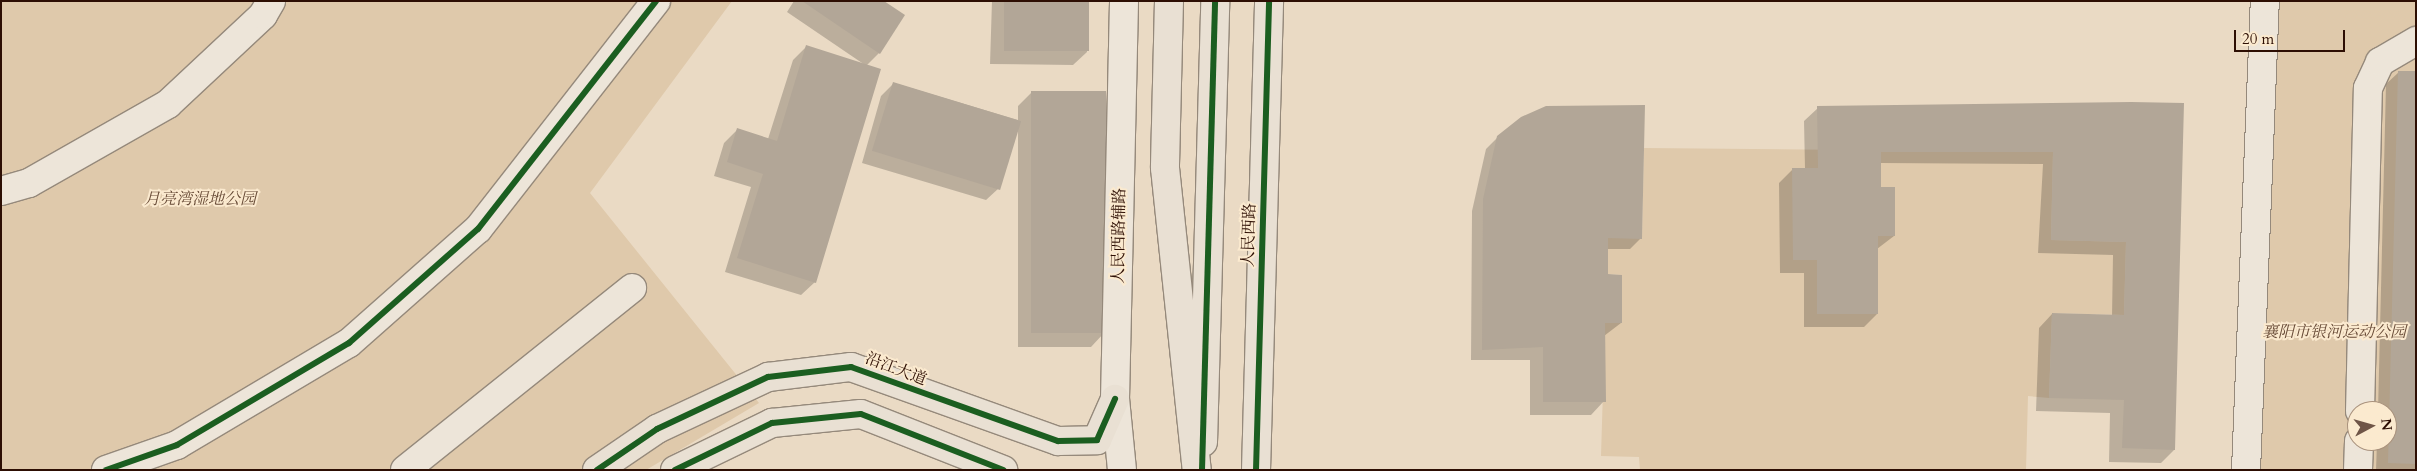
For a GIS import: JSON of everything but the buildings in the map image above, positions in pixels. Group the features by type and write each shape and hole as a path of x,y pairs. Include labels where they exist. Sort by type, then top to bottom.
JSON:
{"main road":[{"path":"1169,1 1165,168 1197,470"},
{"path":"1202,470 1215,1"},
{"name":"人民西路","path":"1256,470 1269,1"},
{"name":"沿江大道","path":"598,470 657,429 768,377 851,367 1058,441 1097,440 1115,399"},
{"path":"675,470 772,423 861,414 1003,470"}],"street":[{"path":"1,190 29,183 168,104 263,15 271,1"},
{"path":"106,470 177,446 349,343 478,229 656,1"},
{"name":"人民西路辅路","path":"1122,470 1115,399 1124,1"},
{"path":"2246,470 2265,1"},
{"path":"2360,401 2368,88 2380,62 2416,40"},
{"path":"406,470 439,461 632,288"},
{"path":"2358,470 2359,451"}],"green space":[{"name":"月亮湾湿地公园","path":"1,1 732,1 590,193 759,403 646,470 1,470"},
{"name":"襄阳市银河运动公园","path":"2265,1 2416,1 2416,470 2246,470"},
{"path":"1644,148 2053,152 2051,240 2126,242 2124,315 2052,313 2049,398 2028,396 2026,470 1640,470 1639,457 1601,456 1605,323 1622,323 1622,275 1608,274 1608,238 1642,238"}],"cycle path":[{"path":"106,470 177,445 349,343 478,229 656,1"},
{"path":"1202,470 1215,1"},
{"path":"1256,470 1269,1"},
{"path":"597,470 657,429 768,377 851,367 1058,441 1097,440 1115,399"},
{"path":"675,470 772,423 861,414 1003,470"}]}
